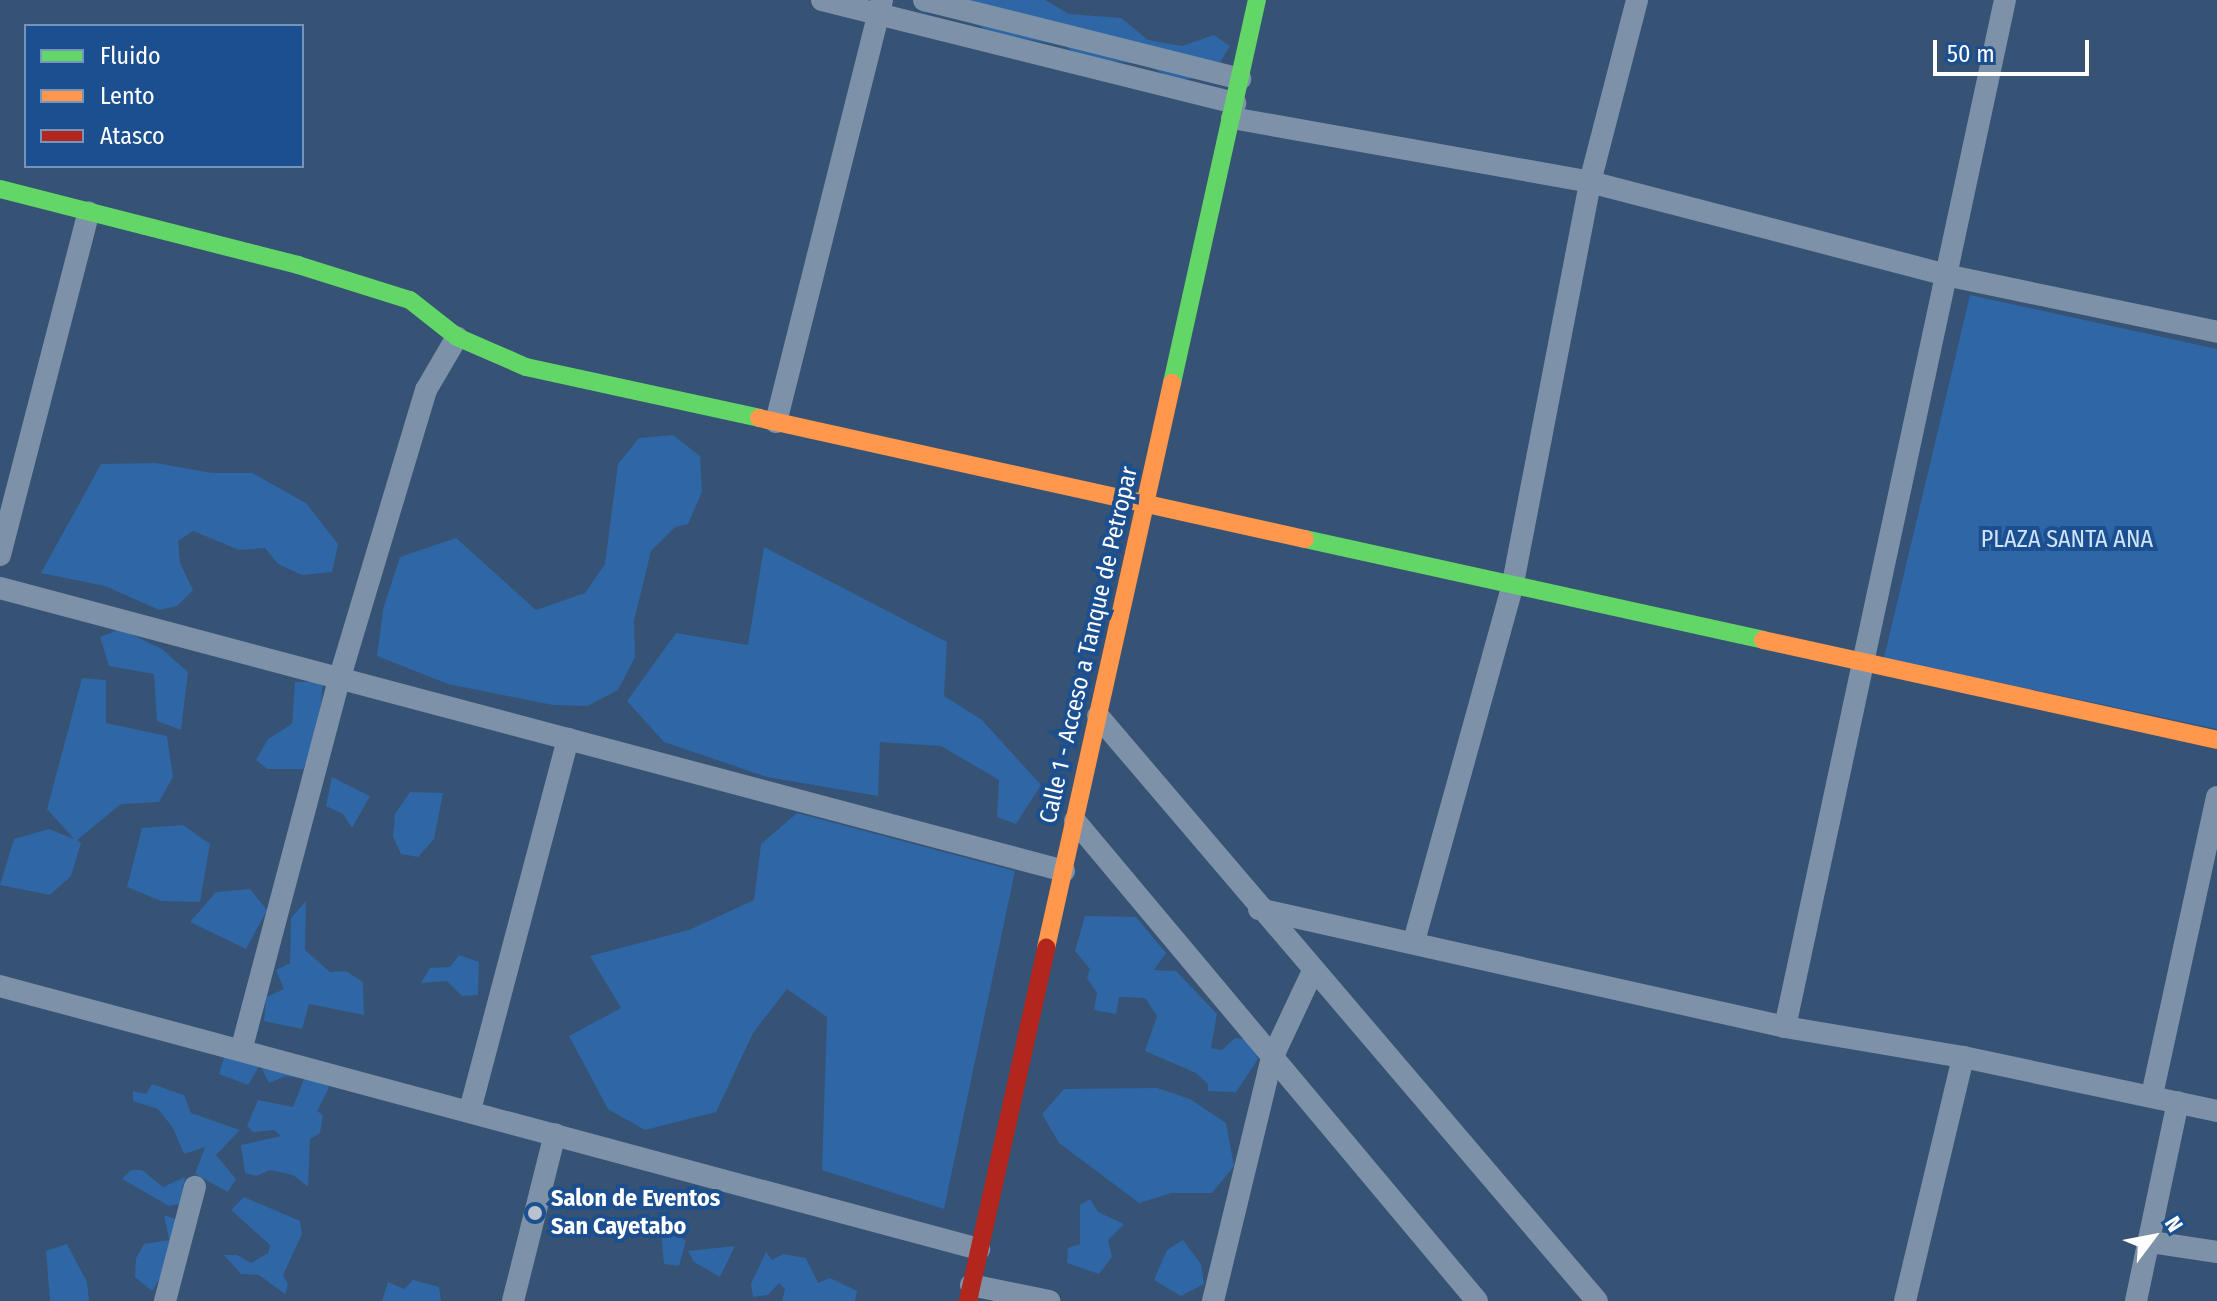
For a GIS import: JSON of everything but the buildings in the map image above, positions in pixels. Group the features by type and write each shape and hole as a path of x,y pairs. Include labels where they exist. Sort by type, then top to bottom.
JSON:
{"street":[{"path":"822,0 881,7 1233,111 1590,182 1950,276 2217,332"},
{"path":"924,0 1240,79"},
{"name":"Calle 1 - Acceso a Tanque de Petropar","path":"970,1293 1257,0"},
{"path":"1414,941 1513,583 1590,182 1637,0"},
{"path":"1785,1027 1860,661 1950,276 2005,0"},
{"path":"776,422 881,7"},
{"path":"0,189 298,265 410,300 457,337 526,367 2217,740"},
{"path":"0,555 89,212"},
{"path":"242,1047 339,680 426,390 457,337"},
{"path":"0,588 1064,871"},
{"path":"1098,716 1259,909 1597,1301"},
{"path":"470,1110 568,739"},
{"path":"2152,1095 2217,797"},
{"path":"1075,821 1477,1301"},
{"path":"1259,909 1414,941 1785,1027 1963,1057 2217,1111"},
{"path":"1213,1301 1272,1058 1313,971"},
{"path":"0,986 242,1047 979,1249"},
{"path":"1905,1301 1963,1057"},
{"path":"2136,1301 2151,1242 2178,1102"},
{"path":"513,1301 555,1134"},
{"path":"165,1301 195,1187"},
{"path":"2151,1242 2217,1252"},
{"path":"970,1293 1049,1301"}],"green space":[{"path":"916,0 1045,0 1069,14 1121,18 1148,40 1182,46 1214,35 1230,46 1213,74 1178,81 1146,65 1077,57 1066,46 1014,37 998,42 972,19 921,12"},
{"name":"PLAZA SANTA ANA","path":"1970,295 2217,349 2217,729 1884,658"},
{"path":"673,435 700,456 702,492 688,524 675,527 651,551 634,621 635,657 618,690 587,706 553,705 448,684 377,656 383,609 400,557 456,538 536,610 585,593 605,564 618,464 639,438"},
{"path":"156,463 212,473 252,473 306,503 338,544 332,572 302,575 278,564 265,548 239,550 193,531 178,541 180,563 193,590 177,606 159,610 105,586 41,573 101,464"},
{"path":"764,547 947,642 944,696 982,720 1041,785 1016,824 997,817 999,780 941,746 880,742 878,796 767,777 664,742 627,701 676,633 748,645"},
{"path":"120,629 162,649 188,672 181,730 157,721 154,674 109,666 100,637"},
{"path":"82,678 106,680 106,723 167,736 173,777 159,802 121,804 77,840 81,843 71,876 50,895 0,885 14,839 49,829 74,839 47,809"},
{"path":"295,682 323,682 318,732 303,769 267,769 256,760 268,739 292,724"},
{"path":"332,777 370,796 352,828 343,814 326,806"},
{"path":"410,792 443,793 434,839 418,857 401,854 393,837 395,814"},
{"path":"797,813 1015,871 944,1209 822,1170 827,1017 787,989 753,1033 716,1112 645,1130 608,1109 569,1036 621,1008 590,956 689,930 754,900 761,844"},
{"path":"183,825 210,844 200,902 161,901 127,887 142,828"},
{"path":"250,889 267,910 246,949 190,922 216,892"},
{"path":"306,901 305,950 330,972 346,971 363,982 364,1015 309,1004 302,1029 264,1021 266,997 284,989 276,970 290,963 291,918"},
{"path":"1085,916 1136,917 1166,953 1154,970 1176,971 1217,1014 1211,1048 1222,1050 1235,1038 1249,1040 1258,1059 1236,1092 1208,1091 1208,1084 1196,1073 1145,1051 1157,1016 1145,998 1119,997 1116,1014 1094,1010 1097,993 1087,978 1090,969 1075,951"},
{"path":"459,955 479,962 478,995 462,996 447,981 421,983 430,968 450,967"},
{"path":"227,1048 318,1071 329,1088 317,1111 323,1115 320,1133 310,1139 308,1187 293,1175 270,1170 256,1176 245,1173 241,1145 281,1136 274,1130 253,1132 247,1126 258,1100 293,1107 304,1079 286,1076 269,1083 260,1065 248,1085 219,1074"},
{"path":"152,1084 184,1095 191,1113 240,1130 216,1155 236,1179 228,1192 195,1174 205,1147 184,1154 173,1128 158,1109 133,1101 133,1091 146,1094"},
{"path":"1157,1088 1190,1099 1226,1123 1234,1166 1212,1193 1172,1193 1139,1203 1059,1143 1042,1114 1064,1089"},
{"path":"131,1170 142,1170 163,1187 185,1177 180,1204 169,1206 122,1179"},
{"path":"244,1197 300,1221 302,1234 283,1275 288,1284 285,1294 259,1275 241,1274 224,1255 237,1255 251,1263 268,1253 270,1245 231,1210"},
{"path":"1090,1199 1098,1212 1124,1224 1108,1240 1112,1257 1099,1274 1067,1263 1068,1248 1080,1244 1080,1205"},
{"path":"164,1215 178,1220 169,1264 152,1291 135,1277 136,1258 144,1244 169,1240"},
{"path":"671,1231 686,1241 679,1266 664,1264 661,1232"},
{"path":"1183,1240 1201,1264 1204,1284 1181,1296 1154,1280 1167,1250"},
{"path":"67,1244 87,1282 89,1301 50,1301 46,1251"},
{"path":"735,1246 720,1277 694,1262 688,1251"},
{"path":"766,1252 772,1260 783,1254 806,1258 818,1283 830,1278 857,1291 855,1301 782,1301 785,1289 779,1283 768,1295 753,1297 751,1284"},
{"path":"413,1280 439,1287 441,1301 382,1301 388,1282 404,1289"}],"traffic: fast":[{"path":"1172,383 1257,0"},
{"path":"0,189 298,265 410,300 457,337 526,367 759,418"},
{"path":"1305,539 1763,640"}],"traffic: slow":[{"path":"1046,948 1172,383"},
{"path":"759,418 1305,539"},
{"path":"1763,640 2217,740"}],"traffic: jam":[{"path":"968,1301 1046,948"}],"place":[{"name":"Salon de Eventos San Cayetabo","path":"535,1213"}]}
